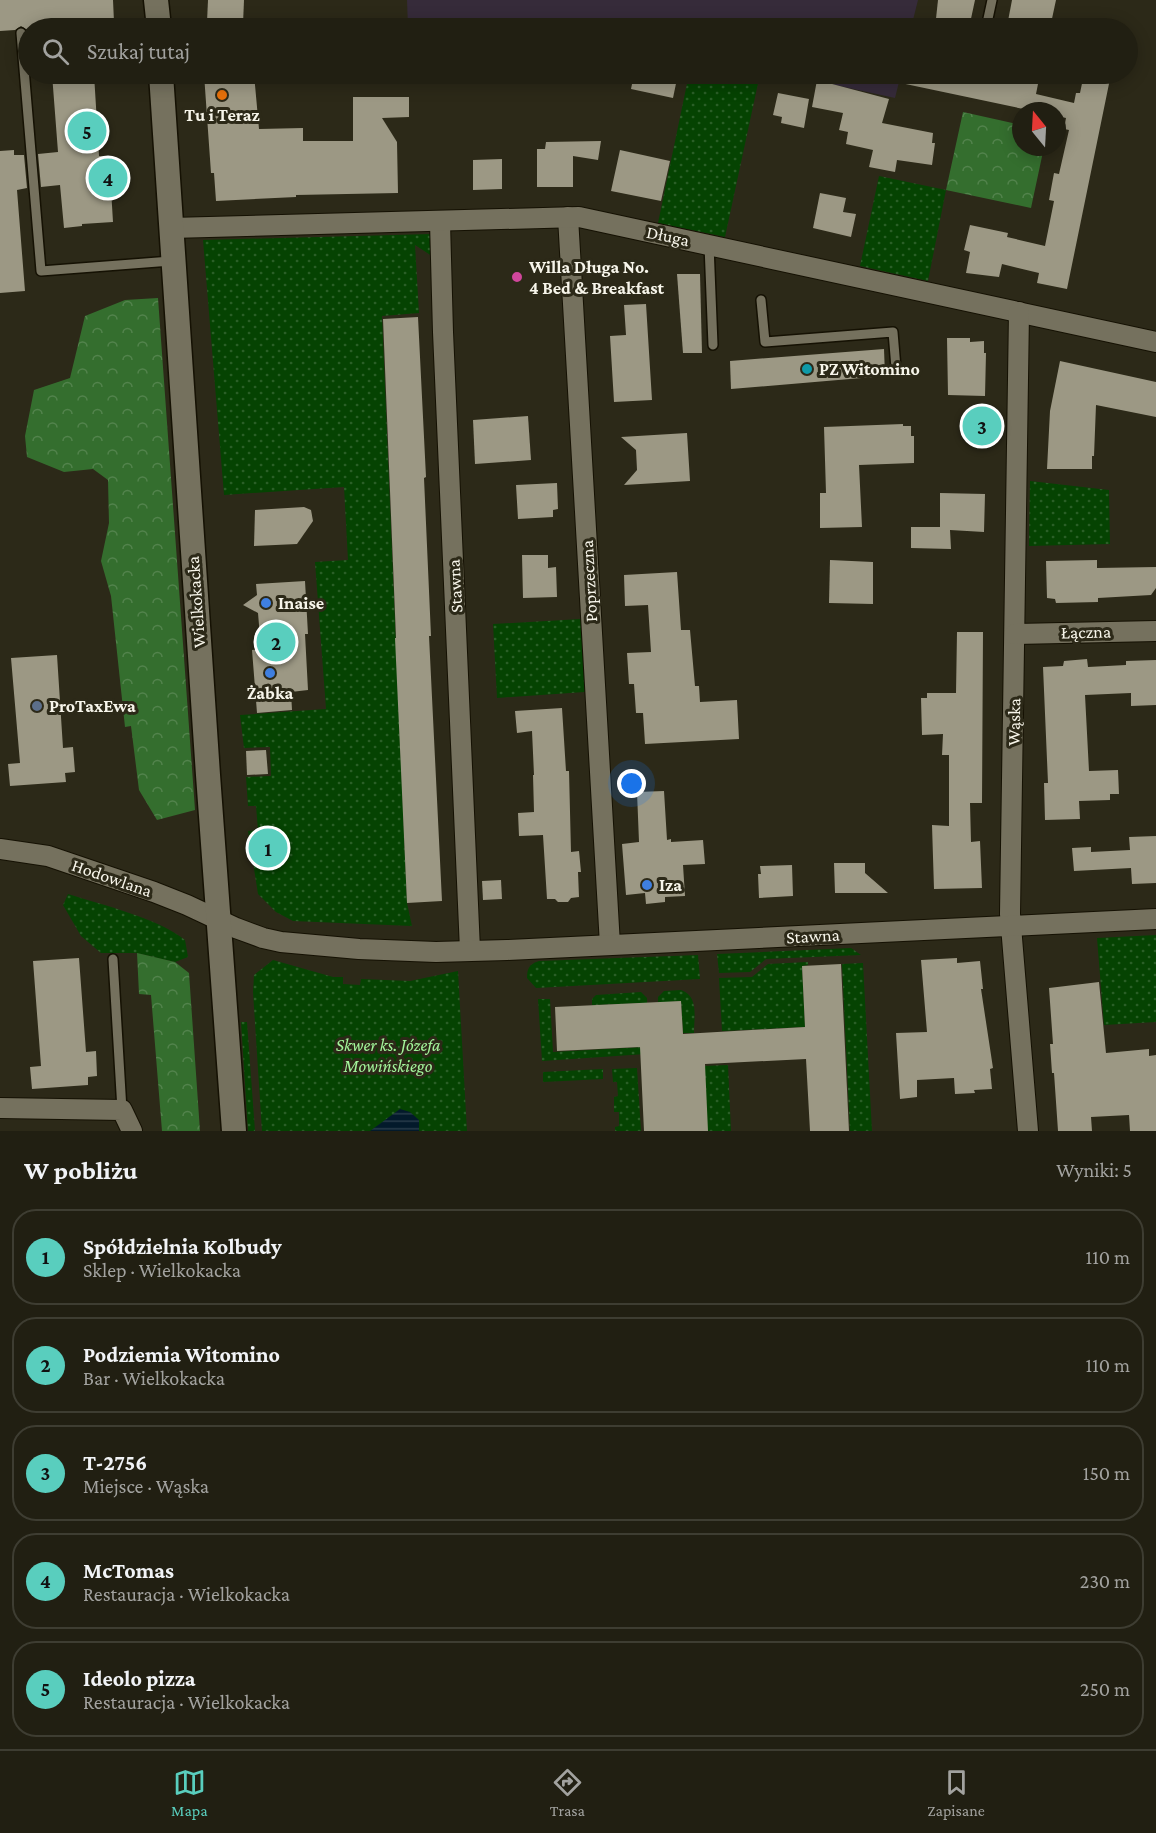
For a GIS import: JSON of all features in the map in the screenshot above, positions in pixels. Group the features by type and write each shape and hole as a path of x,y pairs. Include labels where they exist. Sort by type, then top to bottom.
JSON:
{"street":[{"name":"Wielkokacka","path":"162,84 234,1131"},
{"name":"Poprzeczna","path":"568,217 610,945"},
{"name":"Długa","path":"171,228 579,217 1156,342"},
{"name":"Stawna","path":"440,222 470,950"},
{"name":"Wąska","path":"1018,312 1011,927 1028,1131"},
{"name":"Łączna","path":"1015,634 1156,631"},
{"name":"Hodowlana","path":"0,849 48,856 187,904 220,921"},
{"name":"Stawna","path":"220,921 263,938 318,947 436,952 1156,919"},
{"path":"0,1108 122,1110 132,1131"}],"lane":[{"path":"988,18 992,0"},
{"path":"25,84 41,271 174,261"},
{"path":"710,245 713,345"},
{"path":"761,300 765,342 893,332 896,368"},
{"path":"113,959 122,1110"}],"shaded area":[{"path":"407,0 918,0 914,18 408,18"},
{"path":"830,84 898,84 895,98"}],"green space":[{"path":"687,84 758,84 725,237 658,223"},
{"path":"963,112 1012,123 1012,156 1042,156 1031,208 946,190"},
{"path":"879,176 946,190 928,281 860,266"},
{"path":"432,234 435,258 415,245 419,313 382,316 407,903 412,926 293,921 276,912 258,894 248,831 258,830 256,806 248,806 246,777 271,776 270,747 244,748 240,715 326,709 315,562 348,560 344,487 224,495 203,240"},
{"path":"158,298 195,810 157,820 139,790 131,726 125,727 111,596 101,561 109,523 108,480 93,469 64,472 27,457 25,436 34,390 70,378 85,316 125,300"},
{"path":"1030,481 1109,490 1110,544 1029,546"},
{"path":"581,619 585,692 497,698 493,624"},
{"path":"68,894 129,913 174,932 185,940 188,957 175,962 137,953 101,953 81,936 63,905"},
{"path":"1156,935 1156,1022 1104,1025 1097,938"},
{"path":"851,948 861,955 766,959 750,972 719,973 717,954"},
{"path":"137,953 175,962 189,973 200,1131 162,1131 151,995 139,994"},
{"path":"698,955 700,979 536,988 527,978 529,967 539,961"},
{"name":"Skwer ks. Józefa Mowińskiego","path":"273,960 333,977 343,977 343,984 360,985 361,979 410,981 458,971 467,1131 262,1131 253,992 254,975"},
{"path":"808,962 808,965 802,966 805,1027 722,1031 719,978 752,977 768,964"},
{"path":"863,963 872,1131 850,1131 842,964"},
{"path":"681,990 691,997 693,1002 694,1033 683,1033 681,1001 658,1003 658,997 664,991"},
{"path":"641,992 647,998 647,1003 592,1005 592,999 596,995"},
{"path":"538,999 550,999 553,1052 644,1047 646,1054 542,1061"},
{"path":"241,1022 247,1022 255,1131 248,1131"},
{"path":"728,1065 731,1131 705,1131 702,1066"},
{"path":"637,1068 641,1131 615,1131 615,1127 619,1126 619,1112 614,1112 614,1097 618,1096 617,1082 613,1082 612,1069"},
{"path":"603,1069 603,1079 543,1082 543,1072"}],"water":[{"path":"400,1109 410,1112 419,1120 419,1131 370,1131"}],"building":[{"path":"0,0 113,0 114,18 18,18 18,28 0,31"},
{"path":"208,0 244,0 243,18 207,18"},
{"path":"938,0 975,0 971,18 936,18"},
{"path":"1012,0 1056,0 1052,18 1009,18"},
{"path":"53,84 95,84 99,156 109,156 113,222 64,228 60,185 41,187 38,154 58,152"},
{"path":"205,84 255,84 259,129 303,128 303,141 353,141 353,97 409,97 409,117 382,118 397,142 398,193 296,195 296,197 216,201 214,173 211,173"},
{"path":"632,84 676,84 673,98 631,89"},
{"path":"816,84 832,84 889,99 882,123 933,133 932,143 935,143 932,165 897,160 895,172 869,167 873,150 846,144 848,132 839,130 843,113 812,107"},
{"path":"905,84 1038,84 1036,94 1074,103 1076,93 1080,93 1082,84 1109,84 1067,289 1037,283 1039,273 1002,264 999,277 966,273 970,252 964,250 970,225 1008,233 1007,237 1045,246 1054,201 1049,200 1054,173 1059,174 1063,156 1066,156 1069,130 1066,129 1066,102 1012,102 1012,107"},
{"path":"778,93 809,99 804,128 781,123 782,117 773,115"},
{"path":"601,141 598,160 573,156 573,187 537,187 537,149 545,149 546,142"},
{"path":"14,150 14,155 24,155 27,188 17,190 25,291 0,293 0,151"},
{"path":"620,150 670,161 661,201 611,191"},
{"path":"502,159 502,189 473,190 473,160"},
{"path":"820,193 846,198 843,212 856,214 851,237 813,228"},
{"path":"677,274 700,274 702,353 683,353"},
{"path":"646,304 652,400 614,402 610,336 626,335 624,305"},
{"path":"418,317 426,477 424,478 431,636 429,636 442,901 407,903 383,319"},
{"path":"947,338 970,338 970,342 984,341 985,396 948,395"},
{"name":"PZ Witomino","path":"884,349 885,376 731,389 730,361"},
{"path":"1060,361 1156,382 1156,417 1096,405 1092,469 1047,469 1050,411"},
{"path":"528,416 531,460 475,464 473,420"},
{"path":"903,424 903,426 911,426 911,436 914,436 914,463 859,465 862,527 820,528 820,493 826,493 824,427"},
{"path":"687,433 690,481 624,485 637,470 636,450 621,437"},
{"path":"557,483 558,509 553,510 553,517 518,519 516,485"},
{"path":"940,493 985,494 984,532 950,530 951,549 911,548 911,527 940,527"},
{"path":"304,507 311,510 313,521 297,544 254,546 255,510"},
{"path":"522,555 548,555 548,568 556,567 557,597 523,598"},
{"path":"830,560 873,562 873,604 829,603"},
{"path":"1097,560 1097,568 1156,567 1156,588 1151,595 1098,598 1098,602 1056,603 1055,599 1047,598 1046,561"},
{"path":"677,572 681,630 690,630 695,686 699,686 700,702 737,700 739,739 645,744 643,713 636,713 634,684 629,684 627,653 651,652 648,605 625,606 624,575"},
{"path":"305,581 308,690 291,692 292,710 257,713 252,650 261,649 258,613 243,605 257,595 256,584"},
{"path":"957,632 983,632 982,803 970,803 971,842 980,841 982,888 934,889 932,825 949,826 949,755 942,755 943,734 922,735 921,698 927,698 927,693 956,693"},
{"path":"57,655 63,748 73,747 75,772 65,773 66,782 10,786 8,764 20,763 11,658"},
{"path":"1087,659 1088,667 1126,665 1126,661 1156,660 1156,705 1131,706 1131,693 1085,695 1089,771 1118,770 1119,794 1110,794 1110,800 1079,801 1080,819 1045,820 1044,783 1048,783 1043,667 1063,666 1064,661"},
{"path":"562,708 566,771 569,771 571,852 579,851 581,872 578,872 579,897 571,898 568,902 547,899 543,835 519,836 518,813 534,812 534,775 532,731 517,733 515,711"},
{"path":"266,750 268,774 247,775 246,751"},
{"path":"664,791 667,840 671,839 671,842 703,840 705,864 683,865 685,896 665,897 665,902 646,904 645,893 626,895 622,844 639,842 637,792"},
{"path":"1156,836 1156,883 1132,884 1131,868 1074,871 1072,848 1091,847 1091,852 1130,850 1129,837"},
{"path":"834,863 865,863 865,873 888,893 835,893"},
{"path":"792,865 793,896 759,898 760,866"},
{"path":"501,880 502,899 483,900 482,881"},
{"path":"79,958 86,1052 96,1051 97,1076 88,1077 88,1085 32,1089 30,1067 41,1066 33,961"},
{"path":"957,958 957,963 980,961 983,989 981,989 993,1068 990,1069 992,1089 955,1094 954,1078 917,1080 917,1097 900,1099 896,1033 927,1032 921,960"},
{"path":"841,964 849,1131 810,1131 806,1059 705,1064 708,1131 644,1131 640,1047 557,1051 555,1007 681,1001 683,1034 805,1027 802,966"},
{"path":"1099,982 1106,1053 1149,1049 1149,1056 1156,1055 1156,1131 1130,1131 1129,1115 1091,1117 1092,1131 1058,1131 1050,1044 1053,1044 1049,988"}],"place":[{"name":"Tu i Teraz","path":"222,95"},
{"name":"Ideolo pizza","path":"87,131"},
{"name":"McTomas","path":"108,178"},
{"name":"Willa Długa No. 4 Bed & Breakfast","path":"517,277"},
{"name":"PZ Witomino","path":"807,369"},
{"name":"T-2756","path":"982,426"},
{"name":"Inaise","path":"266,603"},
{"name":"Podziemia Witomino","path":"276,642"},
{"name":"Żabka","path":"270,673"},
{"name":"ProTaxEwa","path":"37,706"},
{"name":"Spółdzielnia Kolbudy","path":"268,848"},
{"name":"Iza","path":"647,885"}]}
